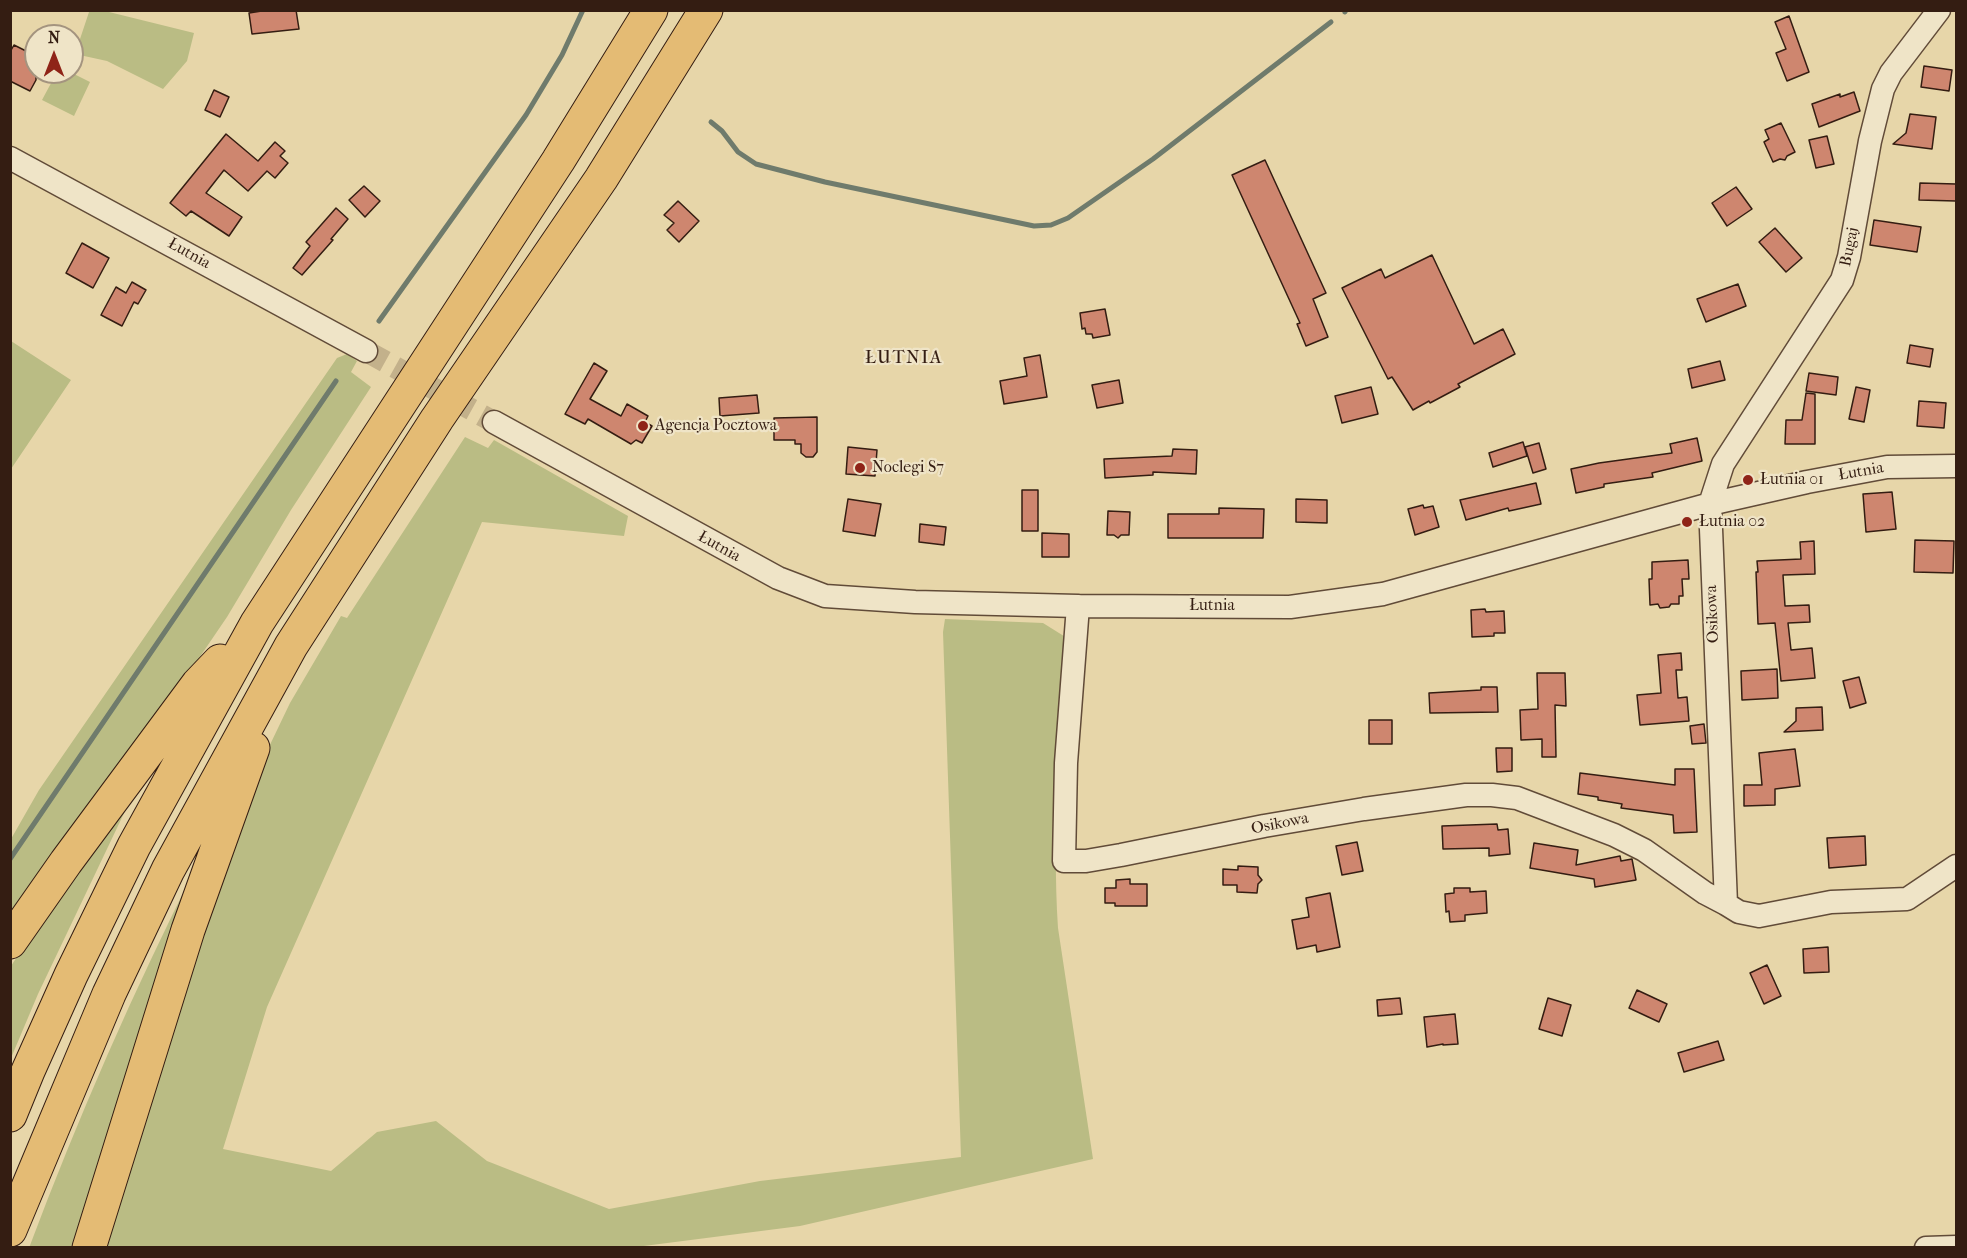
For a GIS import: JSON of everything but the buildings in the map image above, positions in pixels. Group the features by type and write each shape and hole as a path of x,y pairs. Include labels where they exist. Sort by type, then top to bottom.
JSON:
{"highway":[{"path":"10,1115 66,985 134,846 257,623 558,162 651,10"},
{"path":"10,1230 109,994 168,870 291,646 437,419 601,179 706,10"},
{"path":"10,942 198,684 257,623"},
{"path":"89,1248 188,930 291,646"}],"street":[{"name":"Bugaj","path":"1710,504 1723,464 1842,280 1849,257 1870,141 1883,89 1891,73 1939,10"},
{"name":"Łutnia","path":"10,158 366,351"},
{"name":"Łutnia","path":"494,422 778,578 825,596 915,602 1078,606 1290,607 1383,594 1710,504 1807,482 1887,467 1956,466"},
{"name":"Osikowa","path":"1710,504 1726,904"},
{"name":"Osikowa","path":"1078,606 1066,763 1064,861 1086,861 1275,824 1417,801 1466,795 1492,795 1517,798 1614,835 1644,850 1705,893 1739,912 1759,916 1831,902 1907,899 1956,866"},
{"path":"1926,1248 1956,1247"}],"green space":[{"path":"105,11 194,33 187,61 163,89 107,61 84,56 84,27 89,12"},
{"path":"84,79 90,82 74,116 42,100 51,84 84,84"},
{"path":"11,341 71,380 11,469"},
{"path":"347,354 357,361 351,372 371,387 291,510 227,617 165,708 11,920 11,839 39,790 337,358"},
{"path":"465,437 488,448 494,440 628,516 624,536 482,522 267,1007 223,1149 331,1171 377,1132 436,1121 487,1161 609,1209 760,1181 961,1157 943,632 945,619 1043,623 1067,638 1059,746 1056,892 1058,928 1093,1159 800,1226 636,1247 98,1248 255,776 290,703 341,616 347,618"},
{"path":"136,788 38,994 11,1058 11,966 47,911"},
{"path":"197,865 79,1247 29,1248 108,1054"}],"waterway":[{"path":"379,321 526,115 562,55 583,10"},
{"path":"711,122 722,131 738,152 756,164 825,182 1034,226 1051,225 1068,218 1153,159 1331,22"},
{"path":"10,859 336,381"}],"tunnel":[{"path":"366,351 494,422"}],"place":[{"name":"Agencja Pocztowa","path":"643,426"},
{"name":"Noclegi S7","path":"860,468"},
{"name":"Łutnia 01","path":"1748,480"},
{"name":"Łutnia 02","path":"1687,522"}],"district":[{"name":"ŁUTNIA","path":"904,359"}]}
